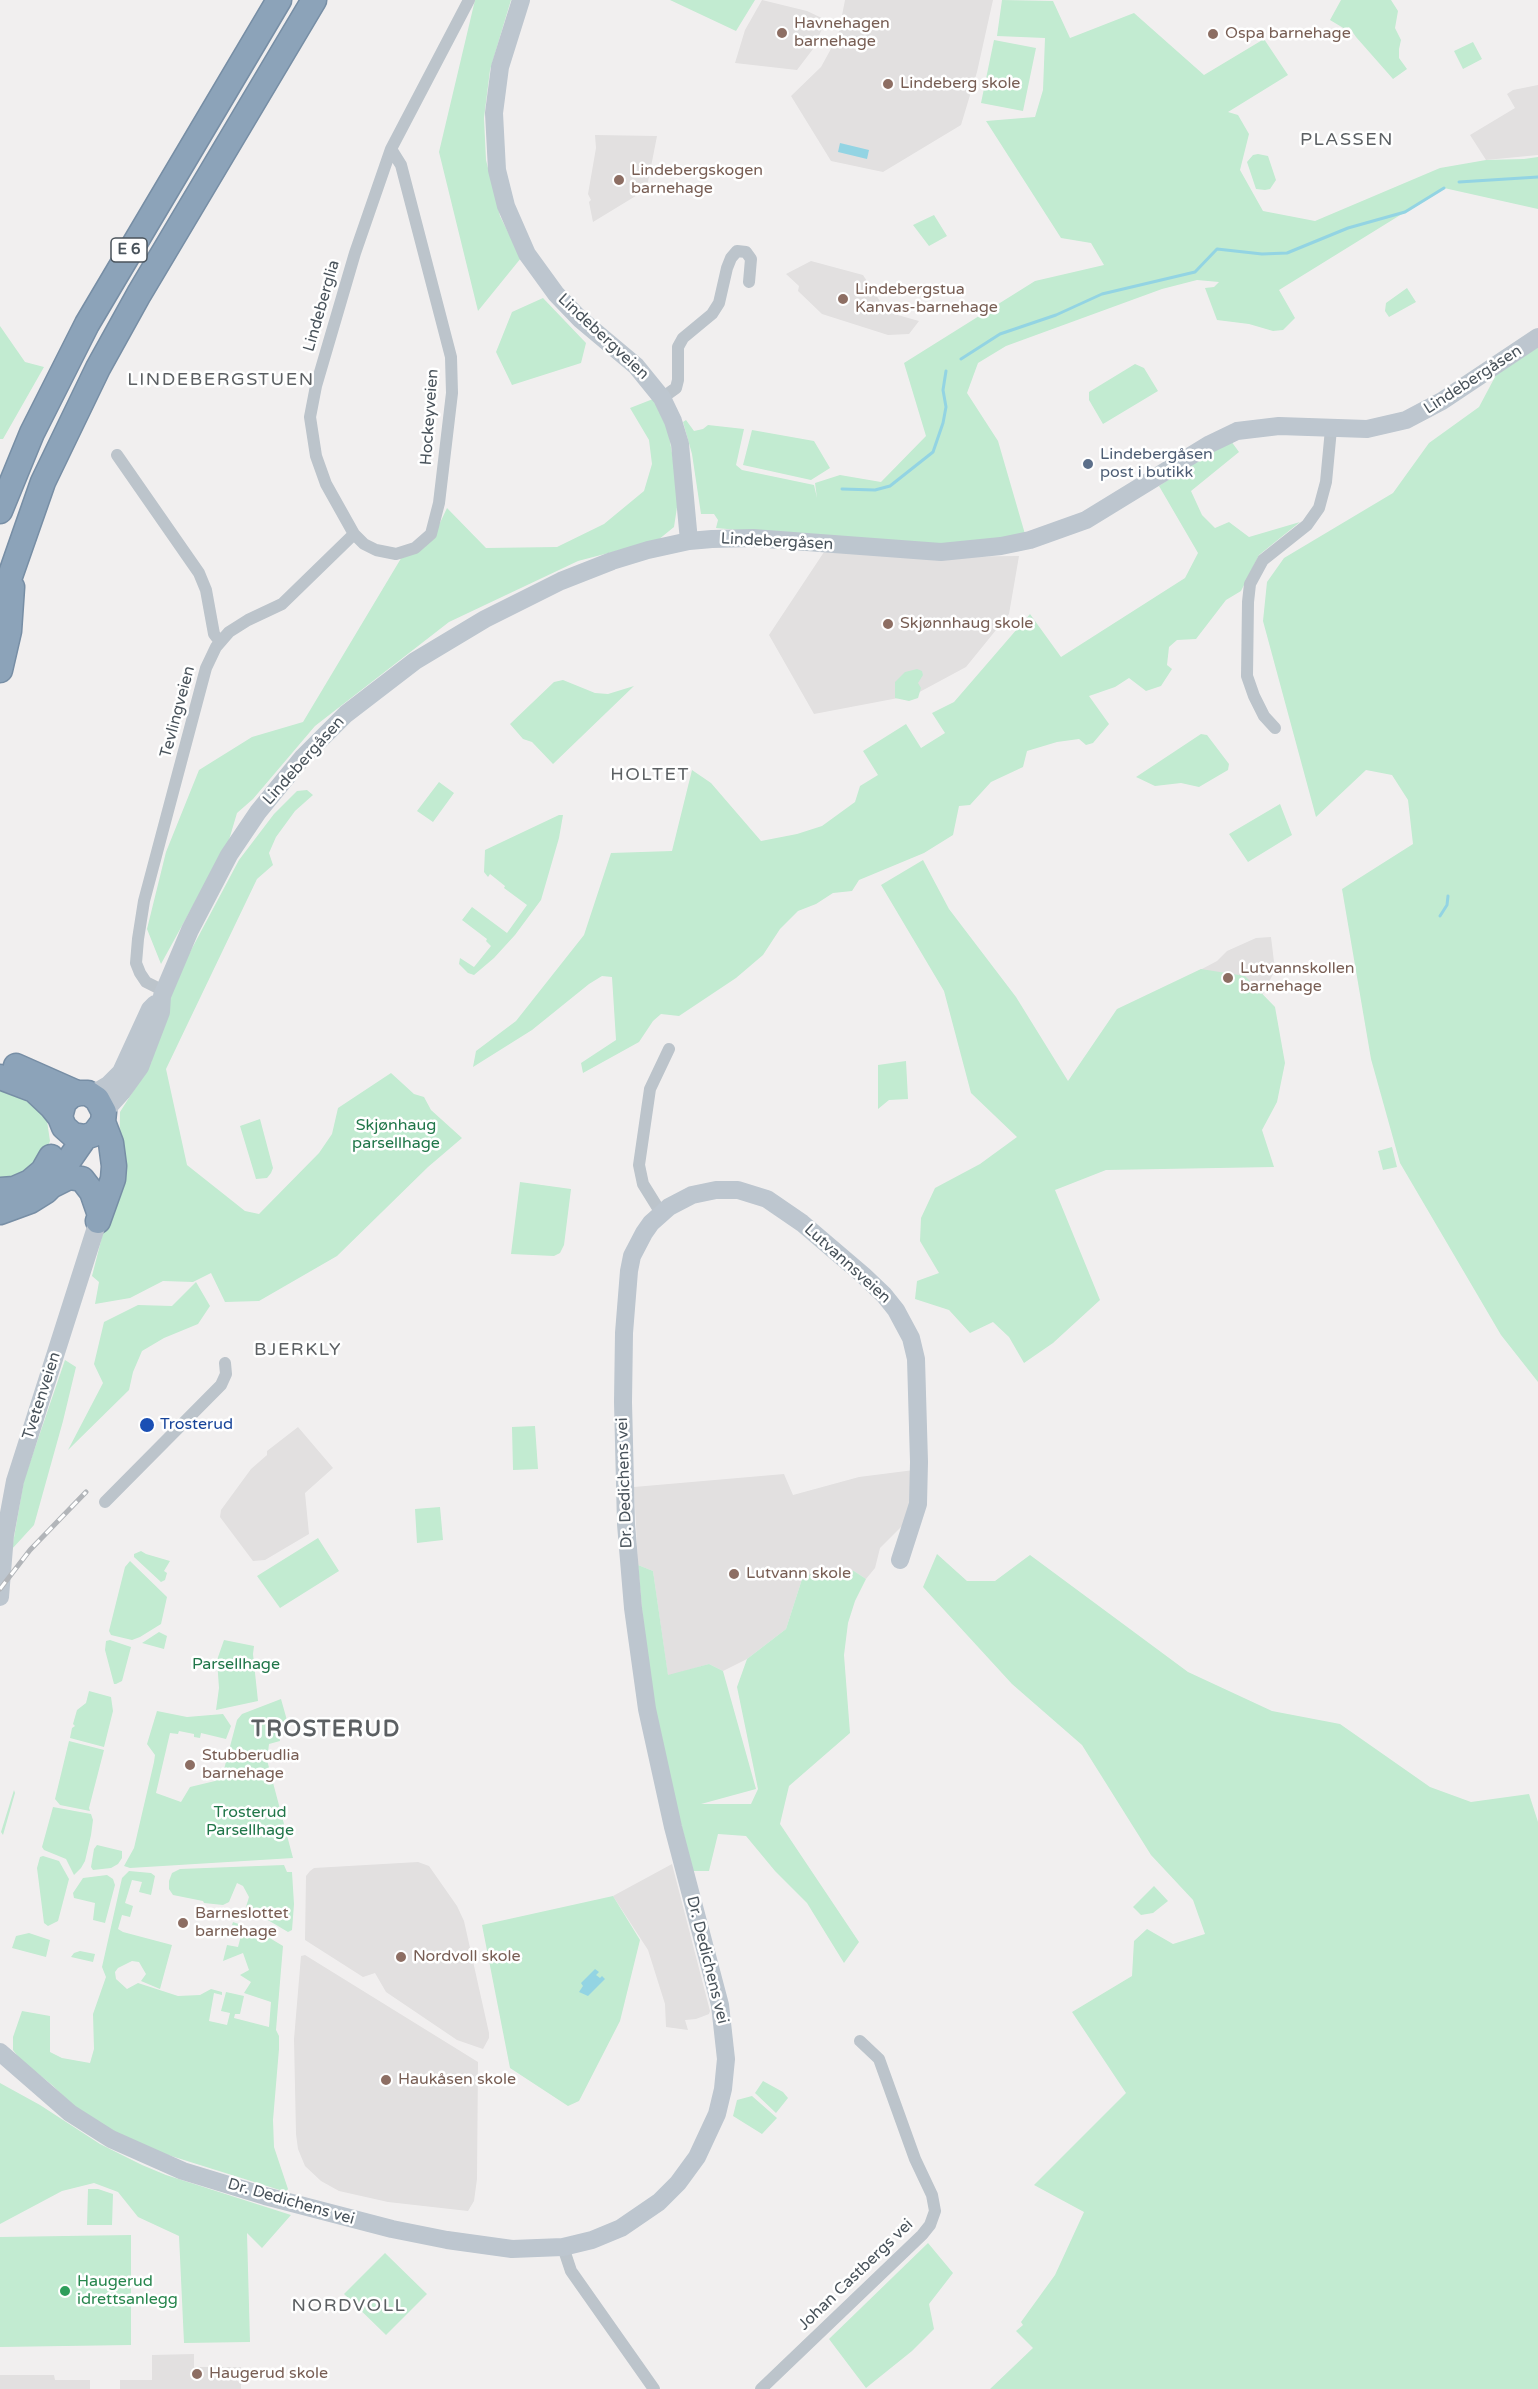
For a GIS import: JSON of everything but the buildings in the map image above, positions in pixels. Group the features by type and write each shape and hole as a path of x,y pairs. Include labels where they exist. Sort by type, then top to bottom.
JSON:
{"highway":[{"name":"E 6","path":"0,511 32,433 87,324 279,0"},
{"name":"E 6","path":"0,605 44,482 98,368 155,265 314,0"},
{"name":"E 6","path":"0,670 9,631 14,561"},
{"path":"0,1061 20,1067 84,1118 48,1181 30,1201 0,1212"},
{"name":"Tvetenveien","path":"0,1077 34,1090 84,1118 99,1160 100,1212"},
{"path":"0,1190 76,1176 86,1182 100,1212"}],"street":[{"name":"Lindeberglia","path":"354,534 320,469 313,445 310,417 316,386 355,253 392,148 469,0"},
{"name":"Lindebergveien","path":"521,0 500,67 494,113 497,170 506,206 527,254 552,289 580,319 636,366 662,398 673,421 681,453 689,542"},
{"name":"Hockeyveien","path":"354,534 364,544 376,550 396,554 415,548 431,534 439,503 452,393 451,357 401,165 392,148"},
{"path":"662,398 676,388 679,373 678,347 683,338 712,314 719,303 727,268 737,251 746,252 751,259 749,282"},
{"name":"Lindebergåsen","path":"84,1118 108,1084 121,1072 150,1009 163,993 200,908 229,855 258,812 303,757 346,714 415,661 507,608 561,581 612,561 648,550 712,538 753,538 941,552 1001,546 1030,540 1086,520 1210,444 1237,431 1278,426 1367,429 1406,420 1452,395 1538,337"},
{"path":"1275,728 1264,716 1247,676 1250,585 1263,560 1307,525 1319,508 1326,482 1331,429"},
{"path":"117,455 199,573 206,590 214,634 220,642 238,625 288,599 354,534"},
{"name":"Tevlingveien","path":"163,993 146,982 137,968 138,939 144,901 206,668 220,642"},
{"path":"661,1214 643,1184 639,1165 650,1089 669,1049"},
{"name":"Lutvannsveien","path":"661,1214 692,1195 716,1190 738,1190 768,1199 802,1223 863,1275 896,1310 908,1331 916,1359 920,1462 918,1504 900,1560"},
{"name":"Tvetenveien","path":"0,1597 5,1535 15,1481 100,1212"},
{"name":"Dr. Dedichens vei","path":"0,2052 70,2113 97,2132 124,2146 183,2171 329,2214 420,2235 527,2250 563,2247 592,2240 621,2228 652,2208 689,2170 706,2142 720,2102 725,2075 726,2049 720,2006 673,1827 647,1709 633,1608 626,1524 623,1394 627,1286 632,1256 638,1242 651,1223 661,1214"},
{"path":"105,1503 221,1385 226,1374 225,1363"},
{"name":"Johan Castbergs vei","path":"761,2389 922,2235 930,2225 935,2211 932,2195 915,2159 879,2059 860,2041"},
{"path":"563,2247 571,2271 654,2389"}],"shaded area":[{"name":"Havnehagen barnehage","path":"762,0 807,11 826,20 813,49 797,70 735,63 745,30"},
{"name":"Lindeberg skole","path":"845,0 993,0 977,72 961,125 883,172 831,161 791,96 821,67 838,36"},
{"path":"1538,85 1538,155 1486,160 1470,135 1515,108 1507,94 1513,90"},
{"name":"Lindebergskogen barnehage","path":"595,135 657,136 648,182 639,194 593,222 589,202 591,200 588,194 596,148"},
{"name":"Lindebergstua Kanvas-barnehage","path":"811,261 863,275 887,312 919,321 909,334 888,335 822,314 798,291 799,286 786,274"},
{"name":"Skjønnhaug skole","path":"824,552 921,557 1019,556 1009,614 966,667 914,695 814,714 769,635"},
{"name":"Lutvannskollen barnehage","path":"1271,937 1275,970 1261,998 1168,987 1217,961 1227,951 1256,938"},
{"path":"298,1427 333,1468 305,1493 309,1534 265,1560 253,1561 220,1517 221,1510 251,1469 267,1455 267,1451"},
{"name":"Lutvann skole","path":"914,1470 914,1497 906,1522 880,1548 875,1568 866,1579 854,1571 803,1576 786,1629 747,1659 723,1671 709,1664 668,1676 653,1571 638,1565 634,1487 784,1474 793,1495 859,1477"},
{"name":"Nordvoll skole","path":"418,1862 429,1866 457,1906 464,1921 489,2033 483,2049 457,2040 386,1992 375,1973 363,1977 305,1940 306,1876 314,1868"},
{"path":"672,1864 710,2011 709,2014 696,2019 685,2020 688,2030 666,2027 665,2004 648,1950 613,1896"},
{"name":"Haukåsen skole","path":"305,1955 478,2062 477,2179 474,2201 468,2211 388,2202 339,2191 321,2181 305,2166 298,2149 296,2134 294,2039 301,1956"},
{"name":"Haugerud skole","path":"194,2354 194,2367 241,2367 241,2389 120,2389 120,2380 152,2380 152,2355"},
{"path":"0,2375 54,2375 55,2380 90,2380 90,2389 0,2389"}],"green space":[{"path":"475,0 511,0 490,70 484,118 486,160 500,216 521,258 478,311 439,152"},
{"path":"670,0 755,0 736,31"},
{"path":"1002,0 1053,1 1070,38 1134,13 1204,75 1264,39 1288,75 1228,112 1238,115 1249,134 1240,170 1263,211 1315,221 1440,168 1486,160 1538,157 1538,209 1444,188 1279,290 1295,318 1283,330 1273,331 1249,324 1217,320 1205,288 1214,287 1219,282 1197,280 1162,289 1006,346 978,363 967,393 998,441 1025,534 958,545 862,541 716,528 718,520 714,514 701,514 692,454 683,422 686,420 694,431 708,425 744,429 736,465 742,470 814,485 817,498 815,483 840,475 881,482 926,436 904,363 1035,281 1104,265 1091,243 1061,238 986,121 1035,117 1043,90 1045,38 997,36"},
{"path":"1341,0 1391,0 1398,11 1395,28 1401,40 1399,58 1407,69 1393,79 1349,27 1345,29 1330,20"},
{"path":"994,40 1036,48 1023,111 981,103"},
{"path":"1473,42 1482,59 1463,69 1454,51"},
{"path":"1253,155 1268,156 1276,180 1270,189 1256,189 1247,162"},
{"path":"934,215 947,236 929,246 913,225"},
{"path":"1407,288 1416,302 1389,317 1385,311 1386,303"},
{"path":"543,298 586,343 581,363 512,385 496,352 512,312"},
{"path":"0,326 25,362 44,367 3,439 0,439"},
{"path":"1538,347 1538,1382 1501,1335 1400,1163 1371,1059 1342,889 1413,844 1408,800 1392,775 1366,770 1316,817 1263,621 1267,582 1284,558 1393,493 1429,443 1479,407 1496,375"},
{"path":"1135,364 1144,368 1158,391 1103,424 1089,400 1089,392"},
{"path":"653,399 668,430 679,494 674,527 658,540 578,561 449,622 315,726 253,799 237,813 229,840 161,964 147,929 166,852 199,770 252,737 303,722 409,545 428,535 439,525 447,508 486,548 557,547 604,524 644,491 652,464 649,440 630,408"},
{"path":"752,430 814,441 830,468 811,480 743,465"},
{"path":"1231,441 1239,452 1191,491 1202,515 1215,528 1229,522 1249,537 1300,522 1259,555 1241,591 1226,600 1196,639 1177,640 1169,647 1167,665 1172,669 1161,686 1146,691 1129,678 1115,687 1089,696 1109,724 1093,743 1086,745 1079,739 1057,742 1027,751 1023,767 991,782 970,805 959,806 953,835 924,853 859,880 852,891 833,893 816,904 798,911 780,929 763,955 736,978 679,1016 661,1014 653,1021 639,1042 583,1073 581,1063 616,1040 612,977 602,976 589,984 532,1030 473,1067 476,1051 516,1021 584,935 611,853 672,851 692,770 711,783 761,841 822,826 855,802 860,786 878,775 863,751 906,724 921,748 945,733 932,713 954,702 1030,614 1061,657 1185,578 1198,553 1159,486 1214,449"},
{"path":"917,669 922,671 923,675 918,683 921,688 918,698 909,701 895,698 895,682 905,672"},
{"path":"563,680 595,693 608,694 634,686 553,764 532,742 523,739 510,724 554,682"},
{"path":"1201,734 1207,735 1229,764 1228,770 1199,787 1181,783 1155,786 1136,777"},
{"path":"439,782 454,793 433,822 417,811"},
{"name":"Skjønhaug parsellhage","path":"307,790 313,795 295,811 276,837 269,853 273,865 257,879 166,1069 187,1165 245,1211 259,1214 319,1153 332,1134 338,1108 391,1073 414,1094 424,1097 431,1110 462,1138 428,1167 337,1256 259,1301 225,1302 211,1273 193,1282 163,1281 130,1298 95,1304 99,1282 92,1276 119,1170 120,1112 151,1063 173,984 239,860 274,814 297,791"},
{"path":"1280,804 1292,835 1248,862 1229,834"},
{"path":"563,815 559,838 541,900 515,935 494,958 474,975 468,973 459,964 460,958 474,967 491,946 486,941 487,939 462,920 472,907 507,933 527,905 490,874 488,877 484,872 485,850"},
{"path":"923,860 949,909 1016,997 1068,1081 1117,1009 1201,969 1245,976 1275,1007 1285,1063 1277,1102 1262,1130 1274,1167 1106,1170 1055,1190 1100,1300 1053,1343 1024,1363 1009,1337 993,1322 970,1333 949,1310 915,1299 917,1281 939,1273 920,1241 921,1218 935,1188 980,1164 1017,1137 971,1093 944,991 881,885"},
{"path":"906,1061 908,1099 889,1100 878,1109 878,1065"},
{"path":"0,1088 32,1102 47,1121 50,1141 42,1160 26,1174 0,1183"},
{"path":"260,1119 273,1168 267,1178 256,1179 240,1126"},
{"path":"1392,1147 1397,1167 1383,1170 1378,1151"},
{"path":"520,1182 571,1189 564,1245 560,1253 554,1256 511,1254"},
{"path":"196,1282 210,1306 198,1324 164,1338 142,1351 133,1372 129,1390 68,1450 103,1383 94,1364 104,1322 138,1305 172,1306"},
{"path":"65,1360 76,1367 34,1525 12,1549 24,1480"},
{"path":"535,1426 538,1469 513,1470 512,1427"},
{"path":"440,1507 443,1540 417,1543 415,1509"},
{"path":"318,1538 339,1571 280,1608 257,1576"},
{"path":"141,1551 170,1561 164,1571 167,1573 165,1580 161,1582 134,1557 134,1554"},
{"path":"937,1554 967,1581 995,1581 1030,1555 1188,1672 1272,1711 1340,1724 1430,1787 1471,1802 1529,1794 1538,1822 1538,2389 990,2389 1033,2348 1016,2331 1023,2325 1021,2322 1055,2275 1084,2212 1034,2185 1126,2093 1072,2012 1132,1976 1134,1941 1147,1929 1173,1944 1205,1934 1193,1900 1151,1855 1082,1745 1012,1684 923,1587"},
{"path":"130,1561 167,1597 161,1624 132,1640 111,1635 109,1631 125,1567"},
{"path":"638,1565 653,1571 668,1675 709,1664 723,1671 756,1789 701,1804 751,1804 758,1789 737,1687 747,1659 786,1629 803,1576 837,1569 854,1571 866,1579 855,1601 848,1623 844,1655 850,1733 789,1786 780,1824 859,1942 844,1963 807,1903 775,1871 746,1836 718,1834 709,1871 693,1871 651,1706"},
{"path":"159,1632 167,1636 164,1649 142,1643"},
{"path":"110,1640 131,1647 122,1681 116,1684 114,1684 105,1650 106,1641"},
{"name":"Parsellhage","path":"224,1640 254,1646 258,1701 216,1710 219,1688 217,1660"},
{"path":"89,1691 111,1697 113,1711 104,1747 70,1738 72,1728 75,1726 73,1724 77,1710 86,1703"},
{"name":"Trosterud Parsellhage","path":"281,1699 290,1731 279,1735 280,1741 269,1744 267,1760 293,1858 130,1868 124,1866 134,1848 154,1762 155,1755 147,1744 157,1711 187,1717 223,1714 231,1726 226,1739 201,1733 200,1738 194,1737 194,1734 179,1731 178,1734 170,1733 156,1793 181,1802 190,1787 215,1781 223,1773 237,1720 242,1714"},
{"path":"69,1741 104,1750 90,1811 60,1805 55,1799"},
{"path":"14,1790 15,1793 3,1835 1,1832"},
{"path":"53,1807 91,1814 93,1820 85,1861 74,1875 66,1859 42,1847"},
{"path":"97,1845 122,1851 122,1858 118,1864 111,1868 93,1870 91,1867 94,1849"},
{"path":"40,1857 59,1861 69,1879 58,1921 48,1926 44,1923 37,1868"},
{"path":"284,1865 287,1872 292,1872 294,1904 292,1930 288,1932 246,1907 249,1897 243,1886 237,1883 229,1902 223,1905 173,1895 169,1889 172,1873 180,1869"},
{"path":"129,1871 151,1873 155,1876 151,1895 139,1892 142,1882 132,1880 125,1903 133,1906 130,1917 122,1915 118,1929 172,1945 160,1989 141,1981 146,1974 139,1962 132,1961 115,1972 116,1979 127,1989 138,1983 178,1996 200,1995 211,1989 222,1992 222,1995 214,1993 209,2021 227,2025 230,2013 221,2011 226,1992 244,1996 240,2014 235,2014 234,2018 269,2027 271,2002 244,1993 251,1982 240,1975 249,1970 243,1953 223,1961 227,1945 238,1947 243,1928 232,1925 233,1922 258,1931 283,1946 276,2030 279,2036 279,2049 273,2120 274,2147 288,2189 286,2192 128,2140 76,2108 20,2059 13,2050 13,2037 22,2011 50,2016 50,2052 62,2058 90,2063 94,2049 93,2014 106,1977 102,1967 122,1878"},
{"path":"107,1875 113,1879 115,1885 105,1923 93,1920 95,1903 74,1898 73,1893 83,1878"},
{"path":"1154,1886 1168,1901 1153,1913 1141,1915 1133,1907"},
{"path":"613,1896 640,1940 620,2021 579,2101 568,2106 510,2068 482,1925"},
{"path":"29,1933 50,1940 46,1957 12,1948 16,1936"},
{"path":"80,1951 95,1954 93,1962 71,1957"},
{"path":"763,2081 783,2092 788,2098 776,2113 755,2093"},
{"path":"0,2083 40,2105 100,2144 142,2165 166,2175 291,2215 262,2248 247,2233 250,2342 184,2343 179,2236 138,2217 118,2192 94,2183 62,2191 0,2224"},
{"path":"752,2096 777,2118 762,2134 733,2116 737,2100"},
{"path":"88,2189 98,2189 113,2194 112,2225 87,2225"},
{"name":"Haugerud idrettsanlegg","path":"131,2235 131,2345 0,2347 0,2237"},
{"path":"928,2243 953,2273 929,2304 934,2329 912,2351 866,2388 829,2339"},
{"path":"385,2253 427,2294 386,2335 344,2294"}],"water":[{"path":"840,143 869,150 867,159 838,152"},
{"path":"595,1969 599,1972 596,1975 605,1979 588,1996 579,1992 583,1986 581,1983"}],"waterway":[{"path":"1459,182 1538,177"},
{"path":"961,359 1000,334 1056,315 1102,294 1195,272 1217,249 1262,254 1287,253 1348,228 1405,212 1444,188"},
{"path":"842,489 875,490 890,486 933,452 946,407 943,390 946,371"},
{"path":"1440,916 1447,905 1448,896"}],"railway":[{"path":"0,1589 30,1550 86,1492"}],"place":[{"name":"Havnehagen barnehage","path":"782,33"},
{"name":"Ospa barnehage","path":"1213,34"},
{"name":"Lindeberg skole","path":"888,84"},
{"name":"Lindebergskogen barnehage","path":"619,180"},
{"name":"Lindebergstua Kanvas-barnehage","path":"843,299"},
{"name":"Lindebergåsen post i butikk","path":"1088,464"},
{"name":"Skjønnhaug skole","path":"888,624"},
{"name":"Lutvannskollen barnehage","path":"1228,978"},
{"name":"Trosterud","path":"147,1425"},
{"name":"Lutvann skole","path":"734,1574"},
{"name":"Stubberudlia barnehage","path":"190,1765"},
{"name":"Barneslottet barnehage","path":"183,1923"},
{"name":"Nordvoll skole","path":"401,1957"},
{"name":"Haukåsen skole","path":"386,2080"},
{"name":"Haugerud idrettsanlegg","path":"65,2291"},
{"name":"Haugerud skole","path":"197,2374"}],"district":[{"name":"PLASSEN","path":"1347,140"},
{"name":"LINDEBERGSTUEN","path":"221,380"},
{"name":"HOLTET","path":"650,775"},
{"name":"BJERKLY","path":"298,1350"},
{"name":"TROSTERUD","path":"326,1730"},
{"name":"NORDVOLL","path":"349,2306"}]}
